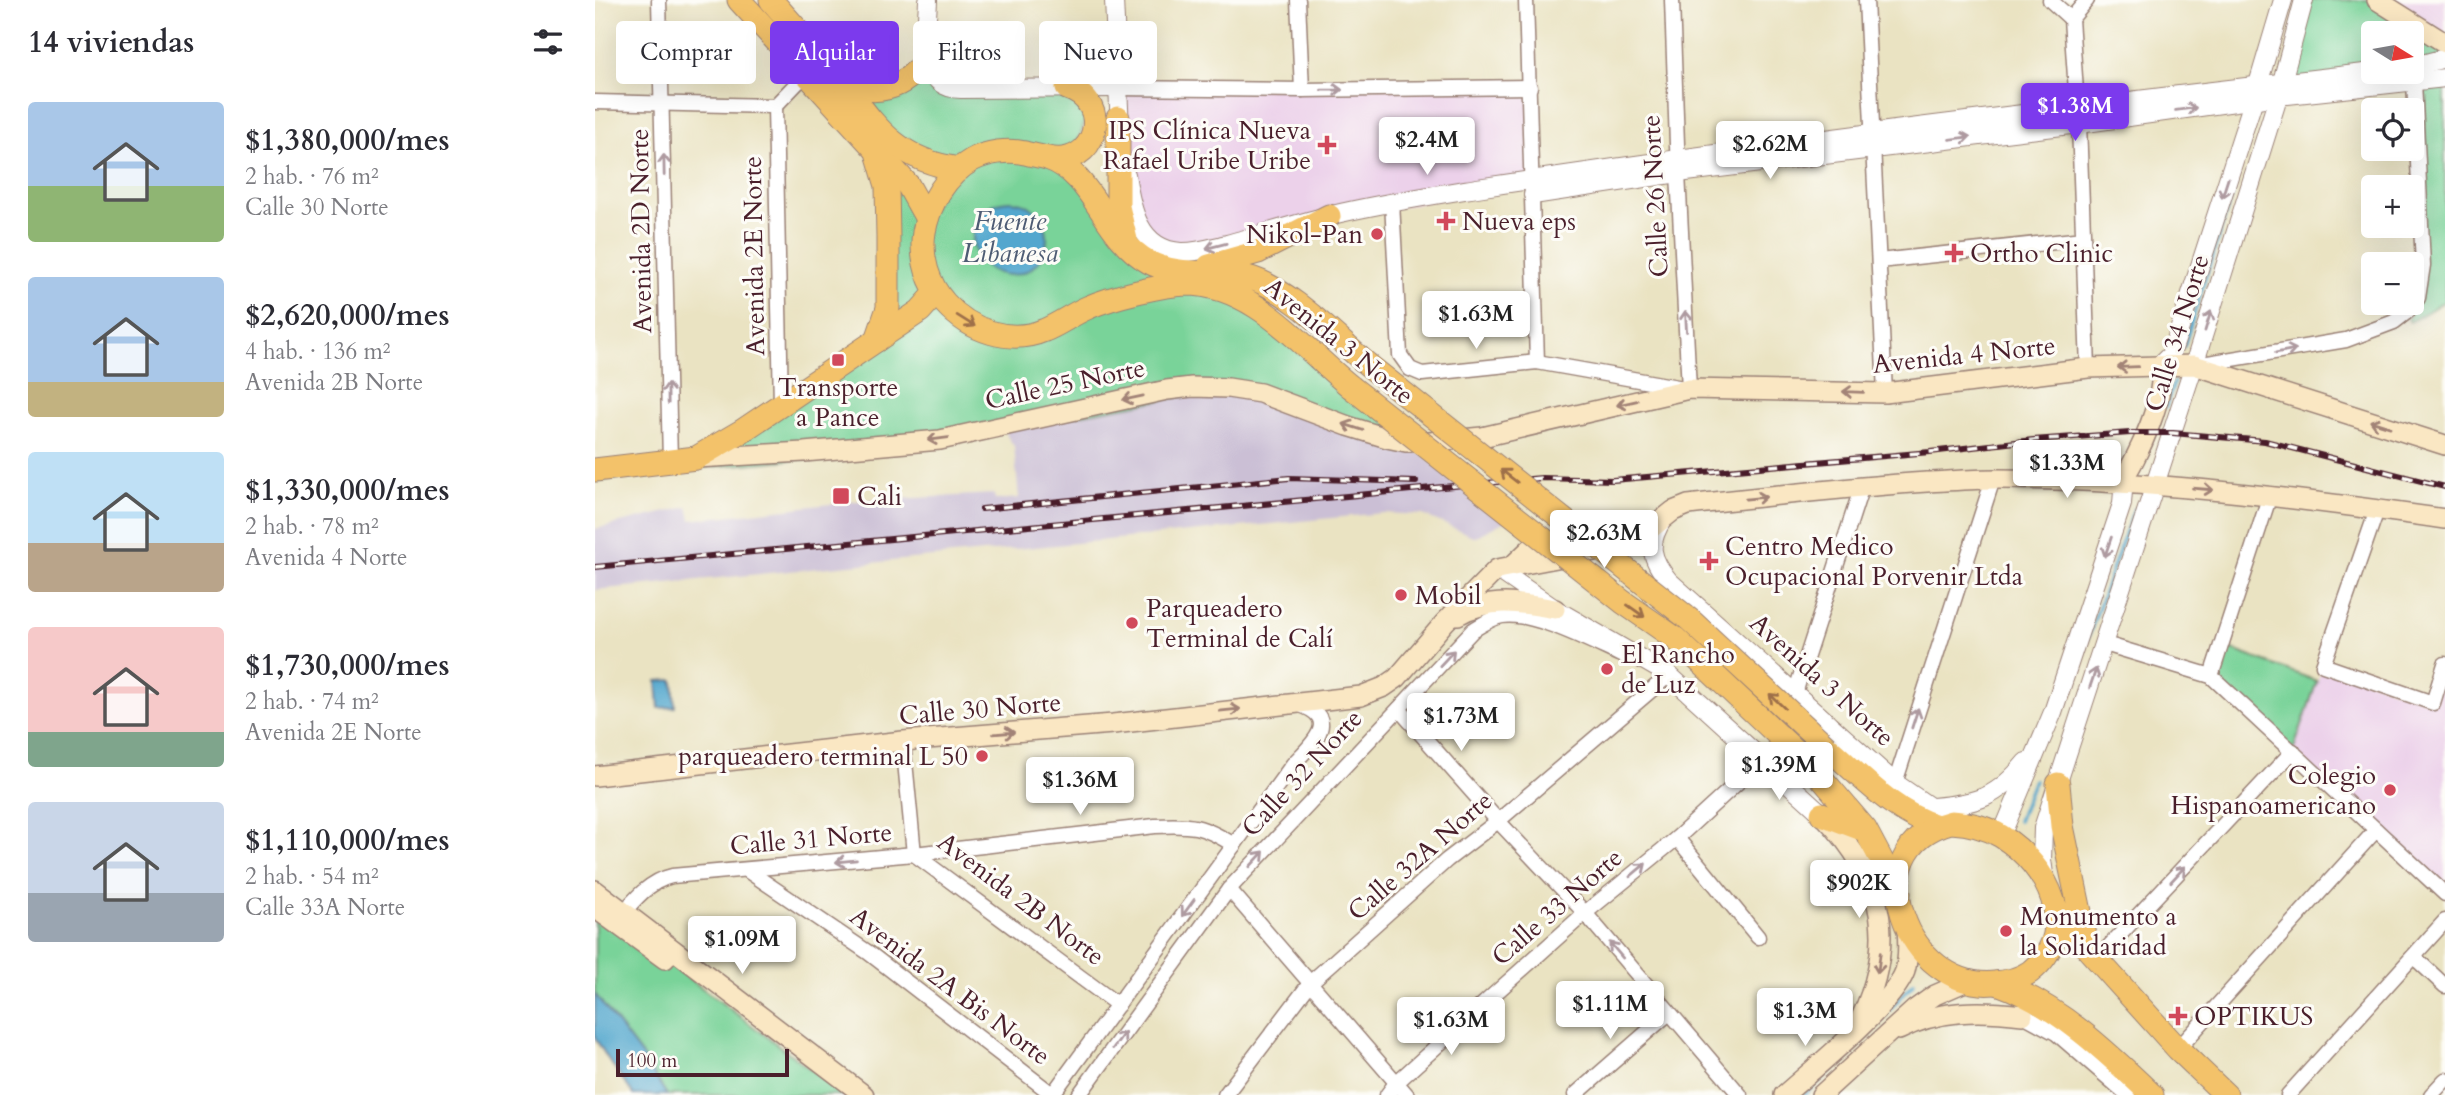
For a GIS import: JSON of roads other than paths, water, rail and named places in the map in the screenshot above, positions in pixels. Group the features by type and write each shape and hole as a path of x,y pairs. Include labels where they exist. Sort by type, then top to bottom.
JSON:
{"main road":[{"path":"739,0 770,34"},
{"path":"771,0 789,21"},
{"path":"2377,0 2445,43"},
{"path":"850,84 859,88 890,88 913,75"},
{"path":"816,84 908,184 927,219"},
{"path":"843,84 883,135 894,144 919,158 959,169"},
{"path":"1048,158 1060,160 1072,157 1087,146 1093,136 1095,124 1091,106 1083,96 1067,88"},
{"path":"1118,118 1118,207 1129,250"},
{"path":"875,146 887,186 888,237 888,309 877,340"},
{"name":"Avenida 3 Norte","path":"1899,893 1865,829 1812,767 1676,639 1623,601 1351,387 1264,312 1243,299 1217,289 1186,284 1127,294 1088,307 1044,331 1016,336 992,333 972,326 955,314 936,293 925,261 923,240 927,219 936,197 959,169 974,159 1014,151 1048,158 1075,176 1086,188 1111,229 1129,250 1158,267 1250,278 1277,290 1691,620 1884,784 1901,810 1922,821 1933,816"},
{"path":"1185,270 1223,264 1258,252 1329,216"},
{"name":"Calle 25 Norte","path":"697,458 920,311 936,293"},
{"name":"Avenida 4 Norte","path":"1439,441 1482,436 1689,389 1885,393 2088,368 2194,365 2445,445"},
{"path":"2120,481 2135,461 2146,433 2162,381 2159,366"},
{"name":"Calle 25 Norte","path":"595,470 697,458 940,440 1192,387 1228,388 1260,393 1387,438 1406,442 1439,441"},
{"path":"1505,567 1599,550 1638,539 1673,511 1688,505 1862,486 1993,479 2120,481 2270,495 2445,519"},
{"name":"Calle 32 Norte","path":"1370,693 1397,678 1445,622 1505,567"},
{"path":"1445,622 1467,609 1493,602 1519,602 1555,609"},
{"name":"Calle 30 Norte","path":"595,776 903,741 1113,724 1370,693"},
{"path":"2058,783 2062,826 2092,954"},
{"path":"1822,814 1865,829"},
{"path":"1822,814 1844,836 1860,860 1875,895 1879,917 1881,939 1876,983 1869,1004 1854,1032"},
{"path":"2054,904 2057,922 2052,944 2042,961 2027,974 2013,980 1997,983 1967,981 1940,968 1927,957 1907,928 1899,893 1900,867 1907,852 1933,816 1951,822 1969,823 2001,836 2021,850 2045,881 2054,904 2069,928 2178,1049 2226,1095"},
{"path":"595,890 619,917 845,1095"},
{"path":"595,908 619,917 864,1095"},
{"path":"1784,1095 1890,996 1905,972 1907,928"},
{"path":"1823,1094 1914,1010 1935,995 1967,981"},
{"path":"1997,983 2031,998 2066,1020 2152,1095"},
{"path":"1880,1041 1906,1026 1950,1013 1994,1012 2066,1020"}],"street":[{"name":"Avenida 2D Norte","path":"659,0 670,461"},
{"path":"927,0 927,21"},
{"path":"1114,0 1118,118 1132,212 1150,240 1164,248 1182,252 1206,249 1392,202 1533,188 1677,166 2256,93 2361,74"},
{"path":"1298,0 1302,90"},
{"path":"1526,0 1537,362"},
{"name":"Calle 26 Norte","path":"1672,0 1677,166 1689,389"},
{"path":"1866,0 1885,393"},
{"path":"2050,0 2071,19 2078,115 2088,368"},
{"path":"2071,19 2087,0"},
{"name":"Calle 34 Norte","path":"2159,366 2171,354 2256,93 2283,0"},
{"name":"Calle 34 Norte","path":"2045,881 2042,860 2043,828 2194,365 2280,89 2304,0"},
{"path":"2424,68 2445,58"},
{"path":"2424,75 2445,78"},
{"path":"2280,89 2361,80"},
{"path":"595,102 775,106 796,84"},
{"path":"939,84 950,89 1302,90 1530,87"},
{"path":"2194,365 2346,340 2394,322 2407,312 2418,298 2423,265 2414,84"},
{"name":"Avenida 2E Norte","path":"775,106 781,405"},
{"path":"1392,202 1400,355 1410,369 1422,374 1537,362 1689,389"},
{"path":"1879,261 2083,239"},
{"path":"1884,784 1993,479"},
{"path":"2001,836 2039,746 2122,504 2123,491 2120,481"},
{"path":"1795,693 1862,486"},
{"path":"2211,676 2270,495"},
{"path":"2377,510 2323,665 2433,703 2445,664"},
{"name":"Avenida 3 Norte","path":"1663,519 1655,531 1652,546 1657,567 1669,581 1795,693 1838,745"},
{"path":"1505,567 1555,609 1669,675 1822,814"},
{"name":"Calle 32 Norte","path":"1079,1095 1229,889 1473,630 1507,615 1534,620 1669,675"},
{"path":"2105,644 2211,676 2445,894"},
{"name":"Calle 32A Norte","path":"1225,1095 1311,982 1447,860 1498,821 1669,675"},
{"name":"Calle 32 Norte","path":"1052,1095 1293,764 1317,740 1321,732 1316,712 1296,703"},
{"path":"1399,709 1498,821 1585,913 1740,1095"},
{"name":"Avenida 2B Norte","path":"903,741 914,854 1118,1004"},
{"path":"1933,816 1992,794 2012,779 2039,746"},
{"path":"2092,954 2293,751"},
{"name":"Calle 33 Norte","path":"1392,1089 1585,913 1677,838 1762,760"},
{"name":"Calle 31 Norte","path":"619,917 658,879 1185,824 1209,829 1234,845"},
{"path":"2178,1049 2376,830"},
{"path":"1677,838 1758,937"},
{"name":"Avenida 2A Bis Norte","path":"748,871 869,953 1052,1095"},
{"path":"1229,889 1311,982 1392,1089 1407,1095"},
{"path":"2288,1095 2445,921"},
{"path":"2414,957 2445,986"},
{"path":"1575,1095 1669,1013"},
{"path":"2023,1015 2056,1033 2128,1095"},
{"path":"2431,1095 2445,1080"}],"water":[{"name":"Fuente Libanesa","path":"1010,201 1024,204 1036,212 1044,224 1047,238 1044,252 1036,264 1024,272 1010,275 996,272 984,264 976,252 973,238 976,224 984,212 996,204"},
{"path":"673,680 675,707 659,708 657,681"},
{"path":"595,994 642,1056 667,1095 634,1095 608,1059 595,1038"}],"waterway":[{"path":"2184,346 2235,184"},
{"path":"2166,407 2174,382"},
{"path":"2073,679 2134,509"},
{"path":"2018,821 2034,780"},
{"path":"1876,1025 1914,982"},
{"path":"1804,1095 1861,1040"}],"railway":[{"path":"595,567 1542,478 1613,480 2130,433 2173,433 2265,441 2445,487"},
{"path":"982,509 1289,478 1416,482"}],"place":[{"name":"IPS Clínica Nueva Rafael Uribe Uribe","path":"1327,145"},
{"name":"Nueva eps","path":"1446,221"},
{"name":"Nikol-Pan","path":"1377,234"},
{"name":"Ortho Clinic","path":"1954,253"},
{"name":"Transporte a Pance","path":"838,360"},
{"name":"Cali","path":"841,496"},
{"name":"Centro Medico Ocupacional Porvenir Ltda","path":"1709,561"},
{"name":"Mobil","path":"1401,595"},
{"name":"Parqueadero Terminal de Calí","path":"1132,623"},
{"name":"El Rancho de Luz","path":"1607,669"},
{"name":"parqueadero terminal L 50","path":"982,756"},
{"name":"Colegio Hispanoamericano","path":"2390,790"},
{"name":"Monumento a la Solidaridad","path":"2006,931"},
{"name":"OPTIKUS","path":"2178,1016"}]}
